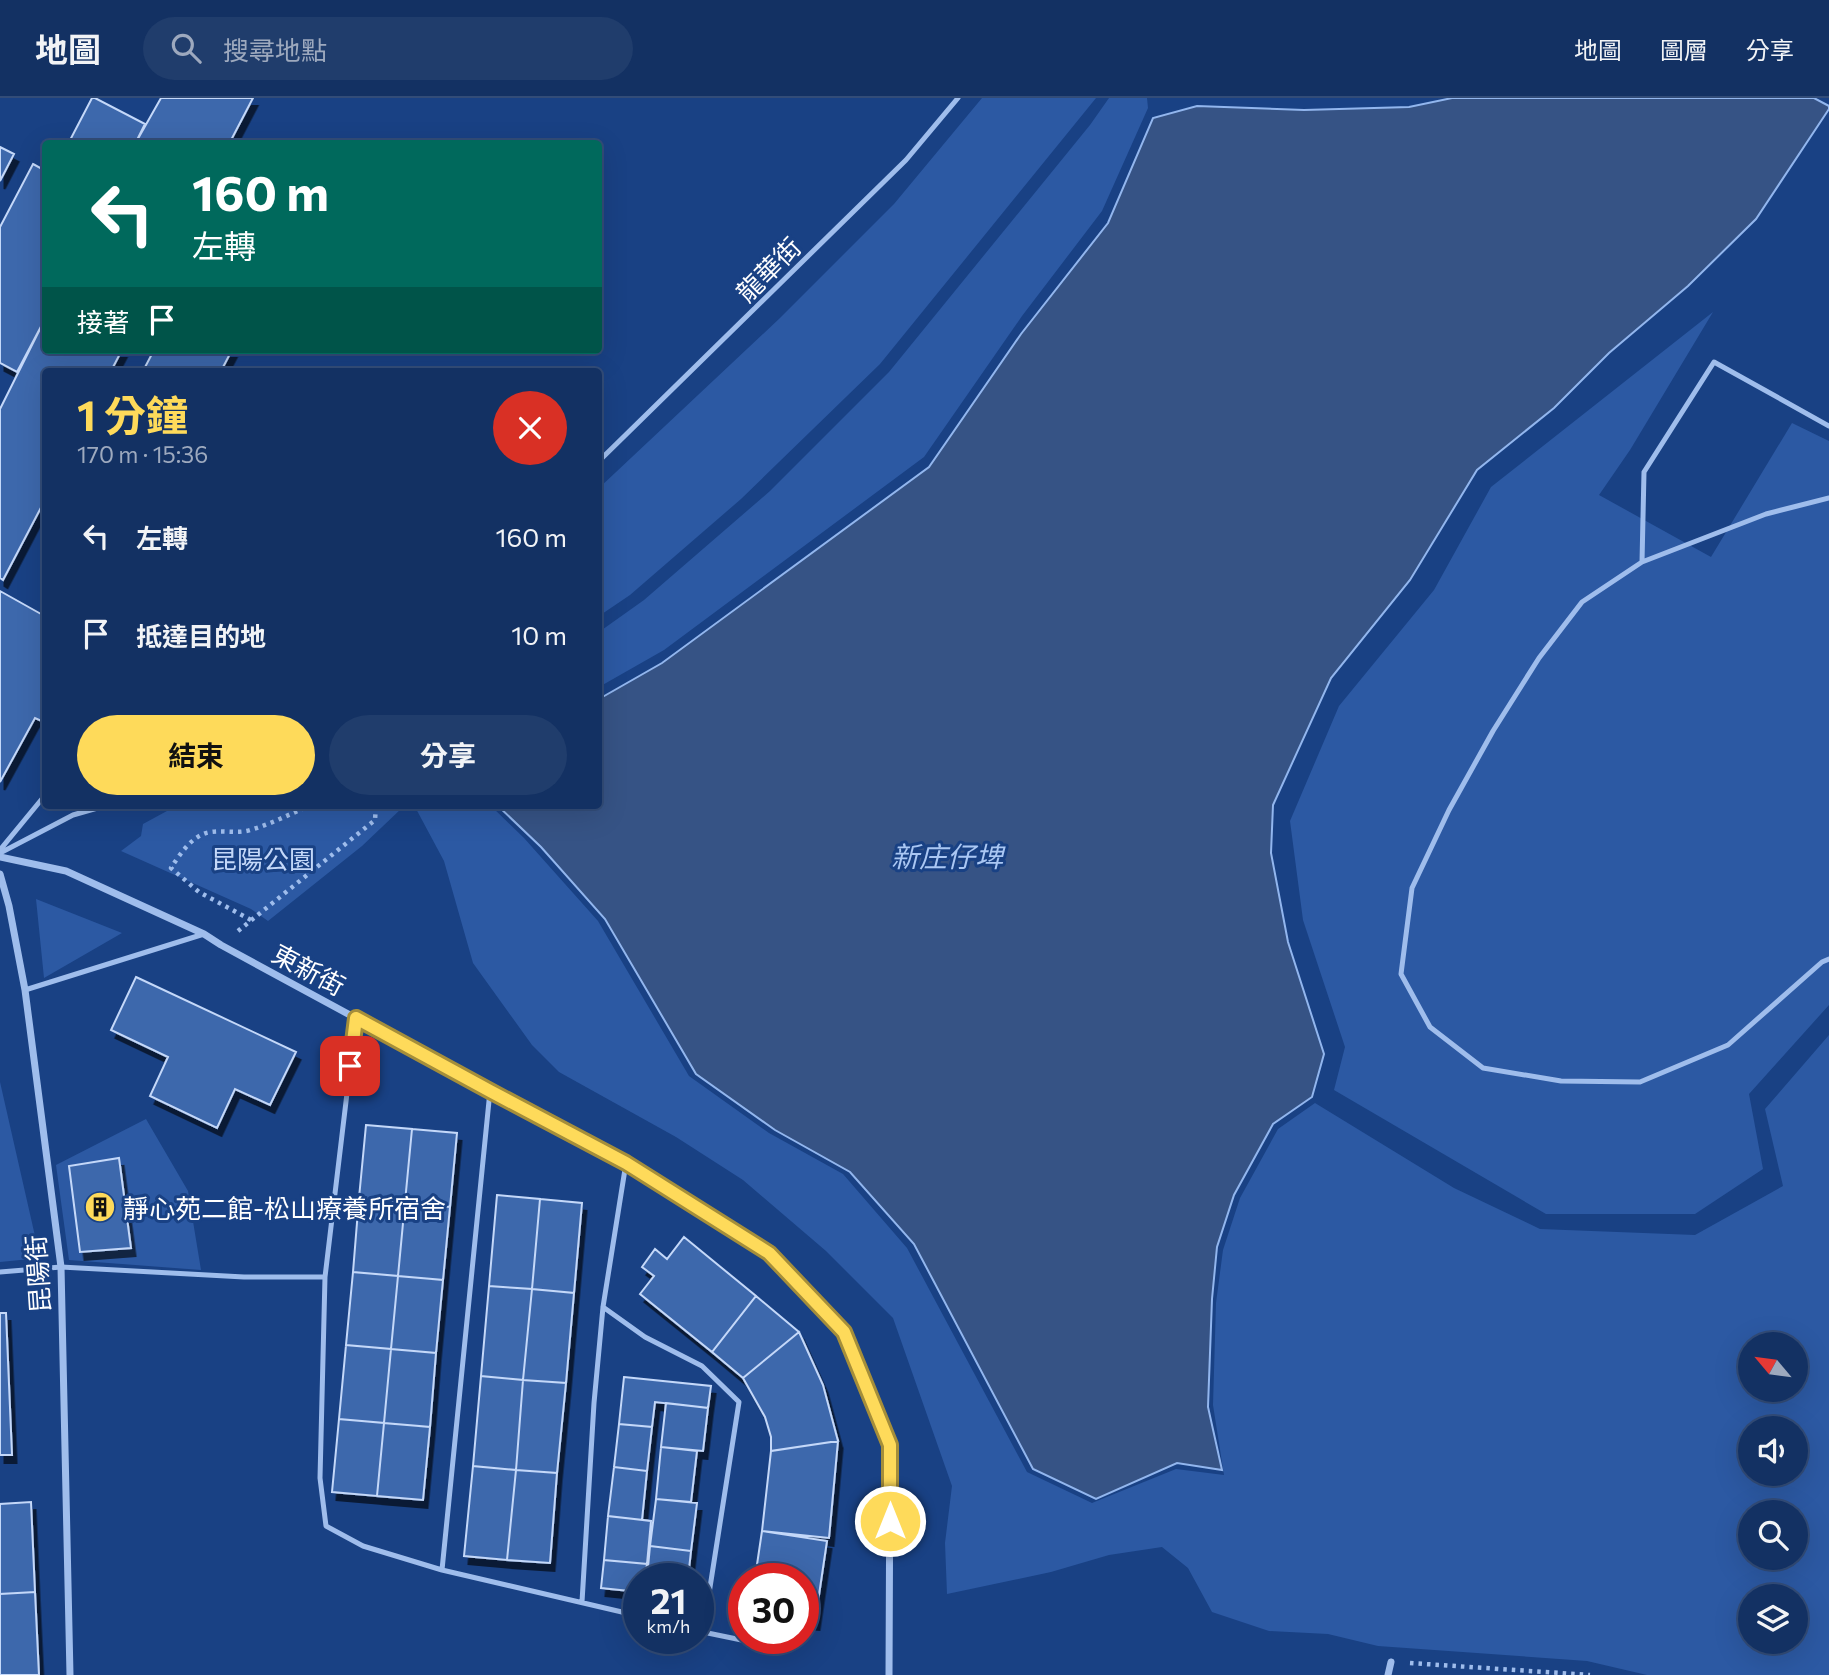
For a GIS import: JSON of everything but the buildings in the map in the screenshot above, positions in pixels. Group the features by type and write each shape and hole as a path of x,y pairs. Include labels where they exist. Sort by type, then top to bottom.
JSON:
{"street":[{"name":"東新街","path":"0,853 66,871 204,934 626,1163 769,1253 844,1332 890,1445 889,1675"},
{"name":"昆陽街","path":"0,874 25,990 61,1267 70,1675"},
{"path":"1388,1675 1391,1662"}],"lane":[{"name":"龍華街","path":"602,458 906,160 958,98"},
{"path":"1642,562 1644,472 1714,362 1829,426"},
{"path":"1829,498 1766,513 1642,562 1582,602 1539,658 1493,731 1449,810 1412,888 1401,974 1430,1027 1483,1068 1561,1081 1640,1082 1728,1045 1822,962 1829,959"},
{"path":"0,853 42,799"},
{"path":"0,853 73,816 95,809"},
{"path":"25,990 204,934"},
{"path":"356,1018 325,1277 320,1478 326,1526 363,1546 442,1570 623,1612"},
{"path":"442,1570 490,1091"},
{"path":"582,1602 603,1307 626,1163"},
{"path":"0,1272 61,1267 244,1277 325,1277"},
{"path":"603,1307 645,1337 702,1366 739,1402 712,1563"}],"path":[{"path":"300,809 267,825 242,832 208,832 184,847 171,868 199,892 251,920 375,820 376,809"},
{"path":"1391,1662 1590,1675"}],"green space":[{"path":"982,98 1096,98 880,364 741,499 630,595 602,614 602,485 780,318 894,204"},
{"path":"1109,98 1147,98 1148,108 1102,211 1022,316 924,457 664,650 602,685 602,630 644,600 770,491 889,372"},
{"path":"1713,312 1630,450 1599,495 1711,557 1792,423 1829,441 1829,1005 1749,1094 1763,1169 1695,1214 1546,1214 1334,1090 1345,1047 1303,920 1290,821 1339,706 1434,590 1491,487"},
{"name":"昆陽公園","path":"171,809 401,809 362,846 268,921 251,909 121,851 141,836 143,824"},
{"path":"416,809 494,809 524,838 598,921 689,1076 769,1133 843,1174 907,1248 1027,1472 1092,1503 1176,1469 1224,1475 1213,1405 1216,1303 1223,1250 1240,1198 1278,1129 1315,1103 1454,1188 1540,1229 1695,1235 1783,1186 1765,1109 1829,1035 1829,1675 1647,1675 1587,1661 1378,1646 1328,1634 1269,1631 1212,1612 1188,1568 1162,1547 1109,1555 1051,1572 947,1594 945,1543 952,1486 893,1318 826,1251 743,1180 676,1137 559,1072 532,1045 473,963 444,861"},
{"path":"36,899 122,933 44,978"},
{"path":"0,1082 40,1258 0,1262"},
{"path":"146,1119 188,1191 201,1270 69,1260 56,1165"}],"water":[{"name":"新庄仔埤","path":"1452,98 1814,98 1829,106 1829,109 1756,219 1688,286 1609,353 1554,408 1477,470 1410,580 1331,678 1273,805 1271,853 1288,942 1324,1054 1312,1097 1273,1124 1234,1195 1217,1247 1208,1407 1222,1470 1177,1463 1096,1499 1033,1469 914,1244 850,1172 775,1130 696,1074 605,919 541,847 501,809 602,809 602,697 662,663 929,467 1021,334 1108,223 1153,118 1197,106 1304,110 1409,107"}],"place":[{"name":"靜心苑二館-松山療養所宿舍","path":"100,1207"}],"route":[{"path":"350,1066 356,1018 626,1163 769,1253 844,1332 890,1445 890,1521"}]}
